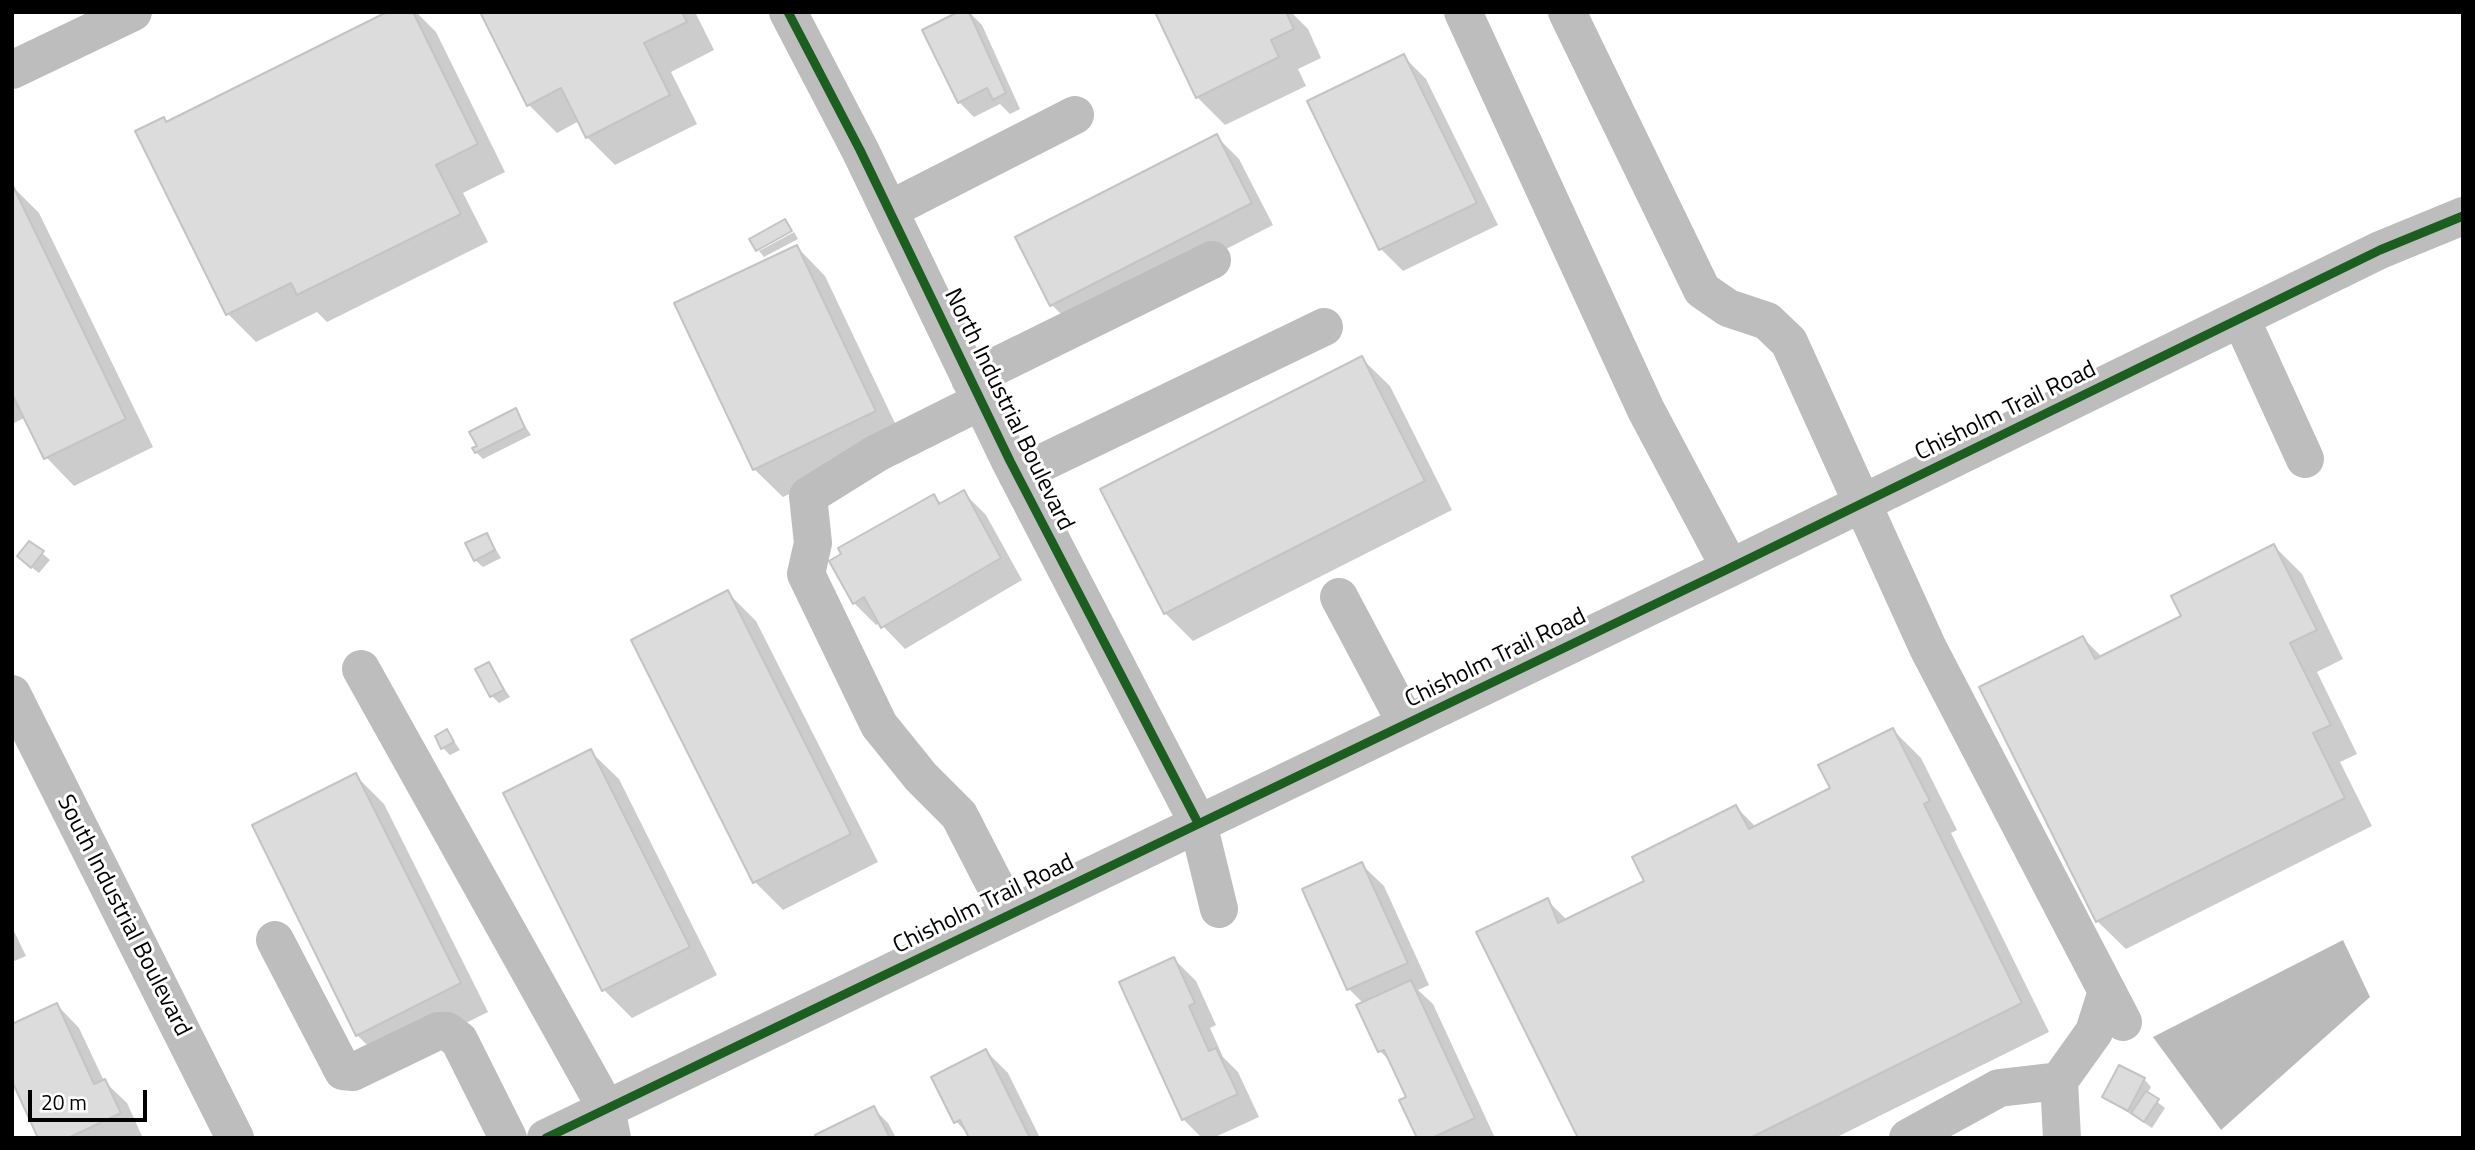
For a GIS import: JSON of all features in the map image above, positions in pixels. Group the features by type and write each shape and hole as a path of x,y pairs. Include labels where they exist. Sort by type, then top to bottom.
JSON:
{"street":[{"path":"12,71 133,12"},
{"name":"North Industrial Boulevard","path":"788,12 889,210 1017,475 1198,823 1219,909"},
{"path":"1463,12 1646,410 1730,568"},
{"path":"1567,12 1702,290 1728,307 1767,321 1789,342 1928,648 2115,1007 2059,1081 2062,1138"},
{"path":"889,210 1075,116"},
{"name":"Chisholm Trail Road","path":"546,1138 609,1123 1010,914 1730,568 2380,250 2463,216"},
{"path":"1010,914 959,815 922,777 880,725 806,573 813,544 808,496 976,390 1212,260"},
{"path":"2241,318 2305,459"},
{"path":"1017,475 1324,327"},
{"path":"1339,597 1406,723"},
{"path":"361,669 609,1123"},
{"name":"South Industrial Boulevard","path":"17,717 234,1138"},
{"path":"275,940 343,1070 353,1072 438,1031 447,1031 459,1041 508,1138"},
{"path":"1908,1138 1999,1088 2059,1081"}],"shaded area":[{"path":"2343,940 2370,997 2221,1130 2153,1037"}],"building":[{"path":"387,12 413,12 478,144 436,165 461,214 297,295 291,283 226,315 135,131 164,117 166,122"},
{"path":"480,12 682,12 687,22 644,43 670,95 586,138 561,88 527,106"},
{"path":"958,12 969,12 1006,93 993,100 987,88 958,103 922,30"},
{"path":"1155,12 1286,12 1294,29 1271,40 1279,57 1196,98"},
{"path":"1404,54 1477,203 1379,250 1307,101"},
{"path":"1217,134 1252,203 1050,306 1015,237"},
{"path":"12,184 126,419 44,459 12,394"},
{"path":"785,219 792,231 756,251 749,239"},
{"path":"797,245 876,411 753,470 674,303"},
{"path":"1362,356 1425,481 1164,614 1100,489"},
{"path":"516,408 525,428 475,453 472,448 477,446 469,432"},
{"path":"964,490 1001,558 881,628 864,597 853,604 829,561 841,554 838,548 934,494 939,504"},
{"path":"487,533 495,550 474,561 465,543"},
{"path":"29,541 44,551 31,568 17,556"},
{"path":"2274,544 2317,630 2290,643 2331,725 2313,733 2345,798 2096,922 1979,687 2083,636 2095,659 2181,616 2171,596"},
{"path":"728,590 851,834 753,883 631,640"},
{"path":"489,662 504,690 490,697 475,669"},
{"path":"1893,728 1930,801 1924,804 2022,1003 1750,1138 1578,1138 1476,932 1548,898 1558,923 1644,881 1632,857 1736,805 1749,829 1830,788 1818,765"},
{"path":"447,729 454,742 441,749 435,736"},
{"path":"591,749 690,947 602,991 503,793"},
{"path":"356,773 461,983 356,1036 252,825"},
{"path":"1362,862 1408,963 1347,990 1302,889"},
{"path":"1174,957 1195,1003 1189,1006 1209,1051 1216,1048 1238,1094 1182,1120 1119,982"},
{"path":"1411,980 1475,1118 1432,1138 1417,1138 1399,1100 1406,1097 1384,1050 1378,1052 1356,1005"},
{"path":"57,1003 94,1084 105,1079 121,1113 68,1138 38,1138 12,1081 12,1024"},
{"path":"986,1049 1030,1138 969,1138 960,1120 954,1123 931,1077"},
{"path":"2119,1065 2145,1078 2128,1111 2102,1097"},
{"path":"2146,1091 2159,1099 2144,1122 2131,1113"},
{"path":"874,1106 890,1138 816,1138 815,1135"}],"cycle path":[{"path":"788,12 860,150 1010,461 1198,823"},
{"path":"546,1138 1730,568 2380,250 2463,216"}]}
